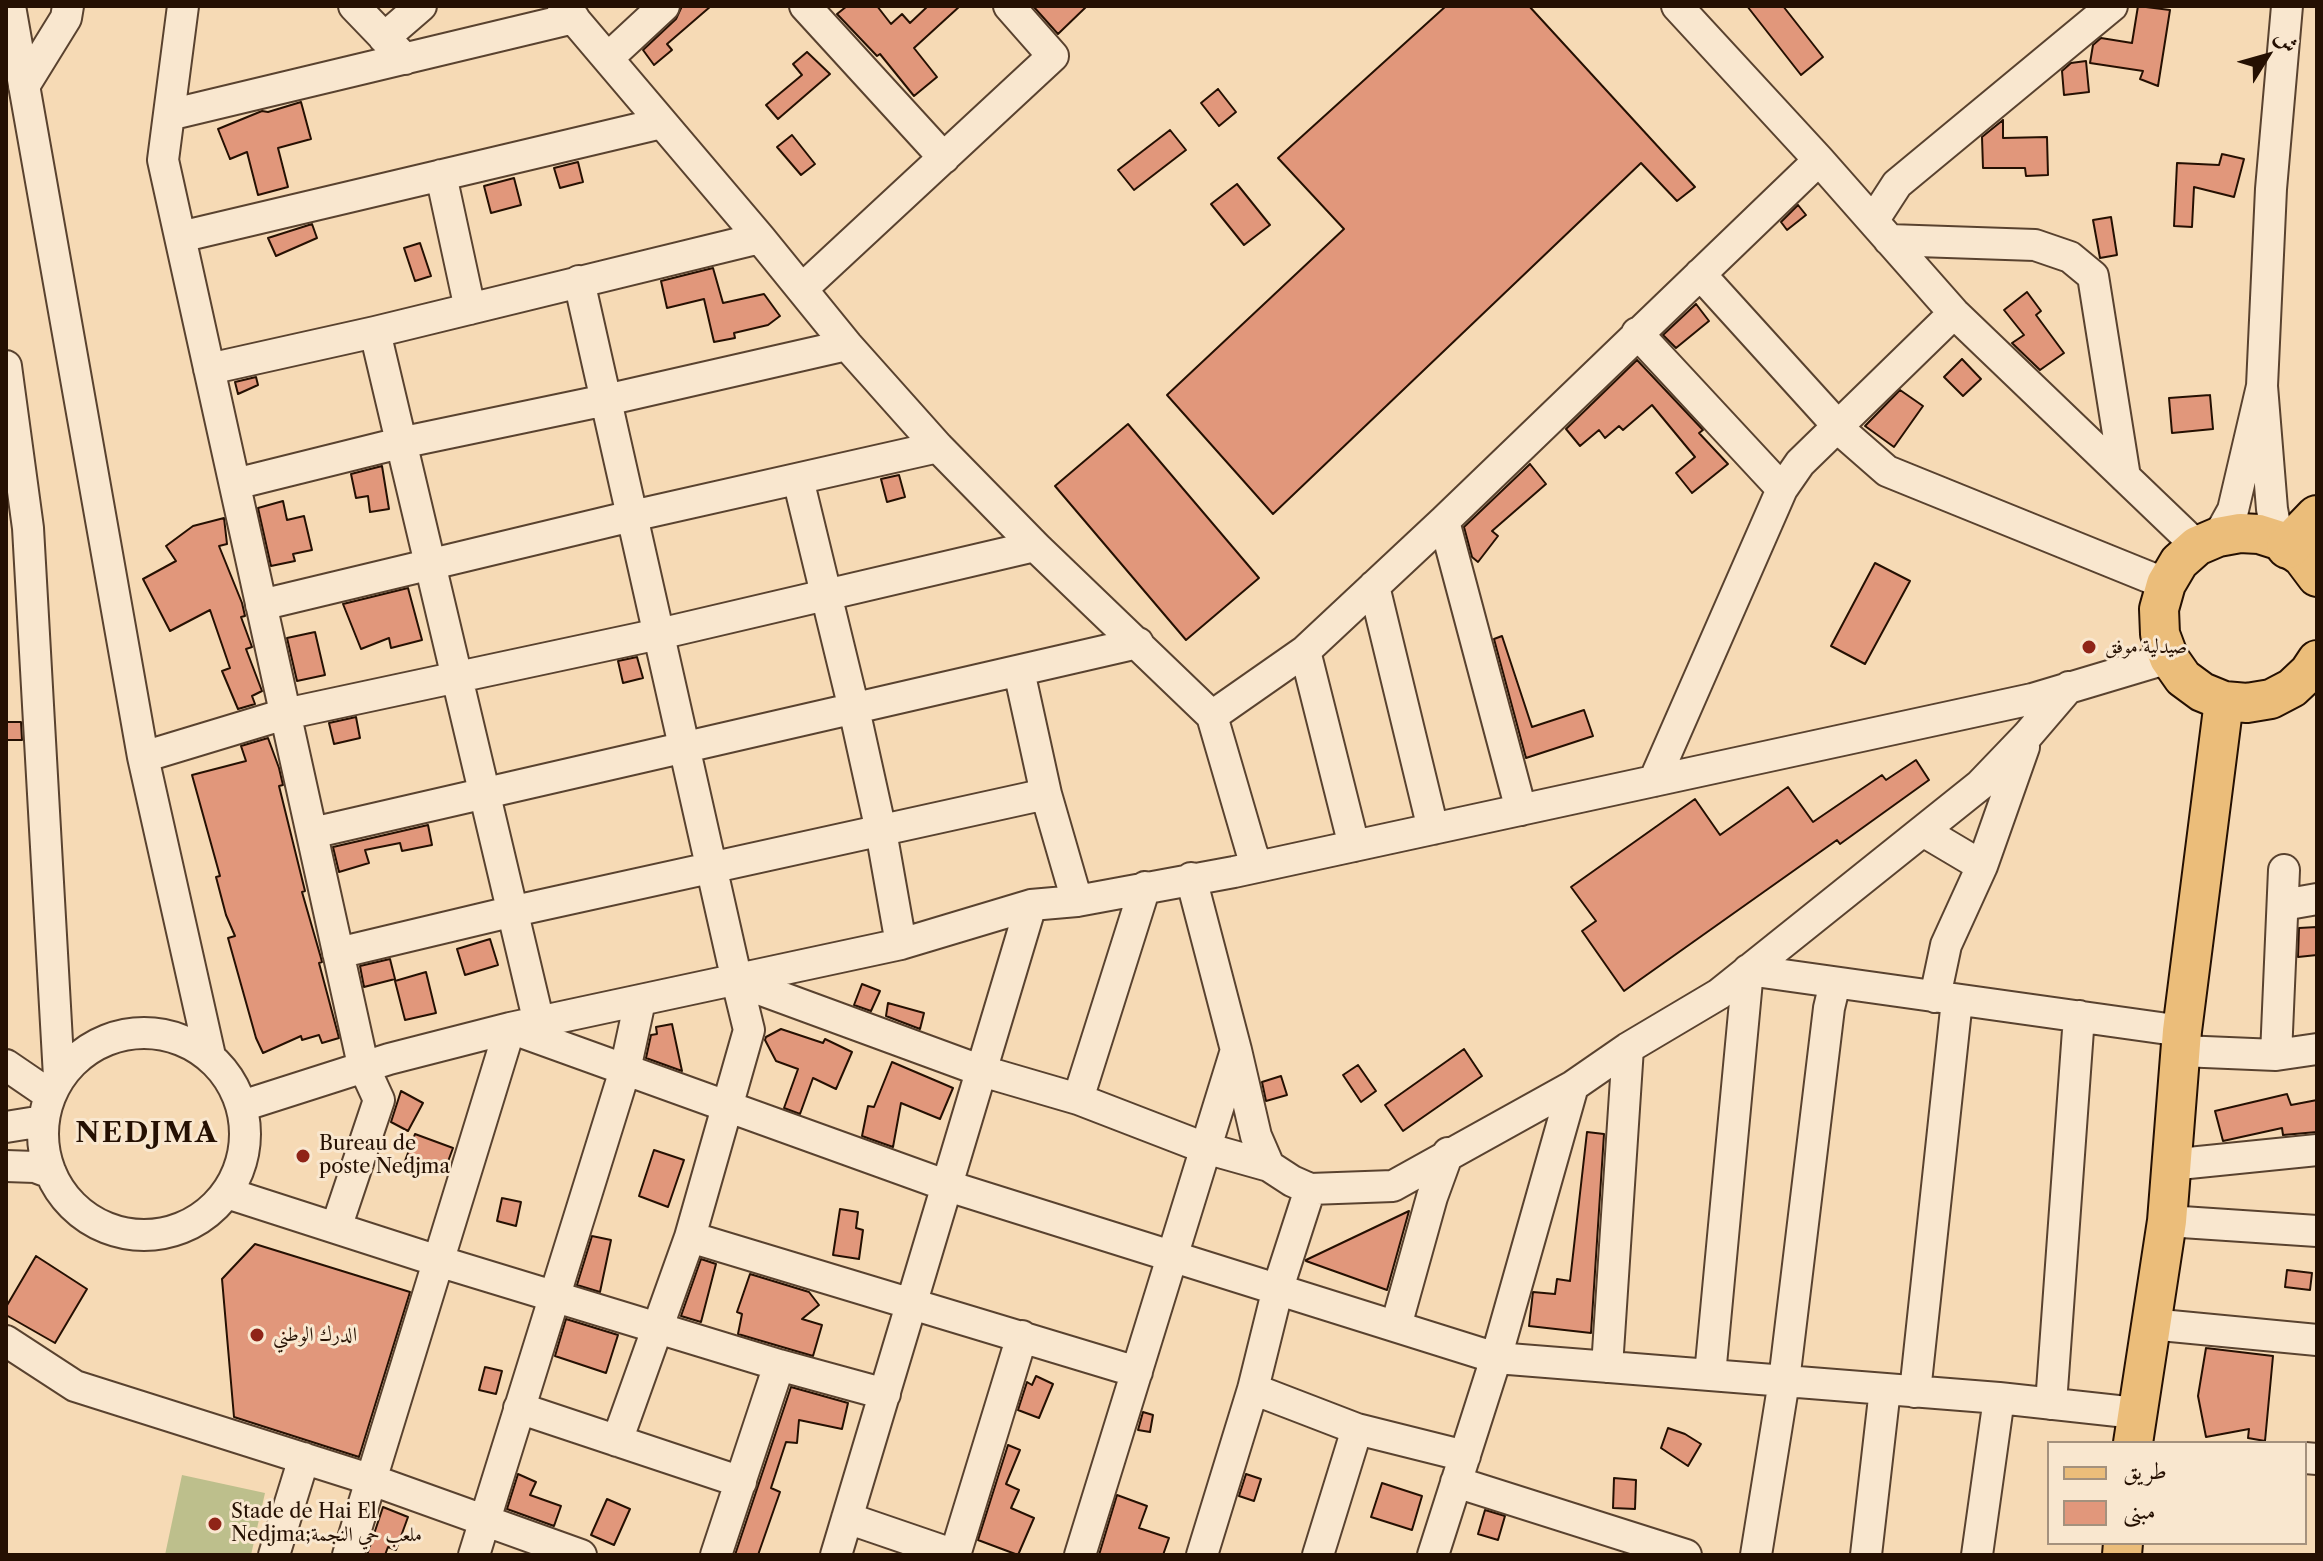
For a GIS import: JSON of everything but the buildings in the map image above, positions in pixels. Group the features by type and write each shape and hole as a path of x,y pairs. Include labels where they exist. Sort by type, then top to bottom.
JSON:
{"highway":[{"path":"2283,544 2317,517"}],"main road":[{"path":"2314,671 2271,699 2247,703 2224,701 2202,692 2183,678 2169,658 2160,634 2159,609 2166,584 2179,562 2208,541 2240,533 2259,534 2283,544 2302,557 2317,577"},
{"path":"2134,1428 2167,1221 2181,1041 2224,701"}],"street":[{"path":"10,6 143,757 210,1056"},
{"path":"24,86 66,18 68,6"},
{"path":"183,6 163,160 363,1065 379,1100 336,1228"},
{"path":"354,6 394,49"},
{"path":"394,49 421,6"},
{"path":"608,58 664,6"},
{"path":"805,6 944,158"},
{"path":"802,289 1053,56 1009,6"},
{"path":"1677,6 1954,313 2125,477 2208,541 2233,510 2262,386"},
{"path":"1881,230 1897,184 2112,6"},
{"path":"2283,544 2272,509 2262,386 2271,189 2287,6"},
{"path":"169,115 394,49 569,12 847,345 938,447 1035,546 1212,716 1252,853 1259,866"},
{"path":"180,237 662,123"},
{"path":"1212,716 1305,651 1819,160"},
{"path":"441,175 470,309"},
{"path":"1881,230 2035,245 2070,257 2093,276 2125,477"},
{"path":"209,369 760,238"},
{"path":"1700,274 1837,425 1887,471 2166,584"},
{"path":"579,281 749,1030 690,1237 617,1441"},
{"path":"1654,781 1782,489 1800,463 1837,425 1954,313"},
{"path":"348,1555 438,1261 524,1026 510,912 375,332"},
{"path":"1637,333 1782,489"},
{"path":"235,484 400,443 847,345"},
{"path":"6,366 28,528 51,1098 44,1151 55,1183 77,1210 106,1228 139,1235 173,1232 203,1217 227,1193 241,1166 246,1136 242,1106 230,1079 210,1056 185,1041 152,1032 118,1035 88,1049 51,1098 6,1127"},
{"path":"261,605 938,447"},
{"path":"798,479 854,709 881,831 901,944"},
{"path":"1444,521 1521,810"},
{"path":"143,757 285,714 659,634 1035,546"},
{"path":"1374,586 1433,829"},
{"path":"312,833 1138,643"},
{"path":"1305,651 1354,846"},
{"path":"242,1106 363,1065 524,1026 901,944 1031,905 1077,901 1259,866 1521,810 2032,699 2169,658"},
{"path":"1019,671 1046,794 1077,901"},
{"path":"737,981 982,1071 1078,1099 1205,1148 1269,1166 1310,1189 1393,1186 1573,1086 1628,1048 1719,994 1980,785 2069,687"},
{"path":"1866,1555 1900,1390 1946,998 1946,945 1982,866 2027,736"},
{"path":"338,953 1046,794"},
{"path":"1923,831 1982,866"},
{"path":"2276,1055 2284,870"},
{"path":"1191,878 1256,1136 1269,1166"},
{"path":"1078,1099 1145,887"},
{"path":"2283,905 2317,899"},
{"path":"836,1555 1031,905"},
{"path":"1748,970 2079,1016 2181,1041 2276,1055 2317,1049"},
{"path":"1710,1375 1748,970"},
{"path":"1756,1555 1784,1381 1829,1008 1835,983"},
{"path":"474,1555 625,1070 640,1001"},
{"path":"2051,1404 2079,1016"},
{"path":"524,1026 625,1070 948,1186 1496,1358 1999,1398 2051,1404 2134,1428"},
{"path":"1607,1367 1628,1048"},
{"path":"1080,1555 1236,1050"},
{"path":"6,1065 51,1098"},
{"path":"1433,1555 1496,1358 1573,1086"},
{"path":"2169,1165 2317,1150"},
{"path":"1396,1326 1432,1197 1448,1153"},
{"path":"6,1166 35,1167 51,1173"},
{"path":"1202,1555 1253,1389 1278,1288 1310,1189"},
{"path":"227,1193 438,1261 779,1365 885,1394"},
{"path":"2167,1221 2317,1231"},
{"path":"690,1237 1137,1372"},
{"path":"2150,1324 2317,1340"},
{"path":"847,1518 955,1555 1022,1336"},
{"path":"6,1341 75,1386 372,1480 581,1555"},
{"path":"716,1555 779,1365"},
{"path":"1253,1389 1686,1555"},
{"path":"1977,1555 1999,1398"},
{"path":"519,1408 741,1482"},
{"path":"1318,1555 1357,1429"},
{"path":"274,1555 304,1458"}],"green space":[{"name":"Stade de Hai El Nedjma;ملعب حي النجمة","path":"182,1475 265,1493 251,1555 165,1555"}],"place":[{"name":"صيدلية موفق","path":"2089,647"},
{"name":"Bureau de poste Nedjma","path":"303,1156"},
{"name":"الدرك الوطني","path":"257,1335"},
{"name":"Stade de Hai El Nedjma;ملعب حي النجمة","path":"215,1524"}],"district":[{"name":"NEDJMA","path":"147,1134"}]}
